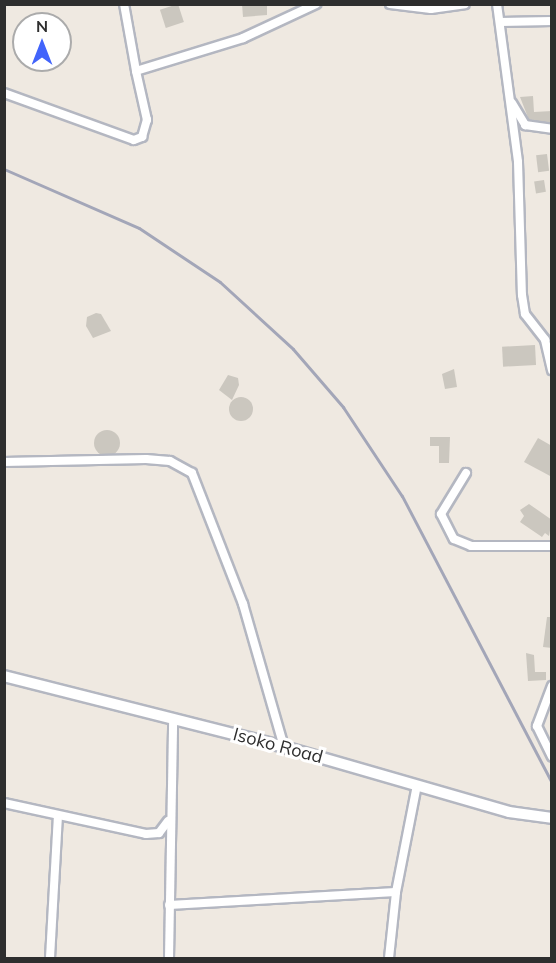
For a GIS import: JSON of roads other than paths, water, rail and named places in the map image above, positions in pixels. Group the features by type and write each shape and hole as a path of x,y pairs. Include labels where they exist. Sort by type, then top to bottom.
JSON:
{"street":[{"path":"4,93 134,140 142,137 147,120 124,4"},
{"path":"136,71 243,38 316,4"},
{"path":"390,4 432,9 465,4"},
{"path":"497,4 521,210 522,295 525,314 548,339 552,370"},
{"path":"500,22 552,21"},
{"path":"510,101 525,125 552,129"},
{"path":"4,462 146,459 170,461 192,473 243,604 284,747"},
{"path":"466,473 441,514 454,539 471,546 552,546"},
{"name":"Isoko Road","path":"4,676 284,747 509,812 552,818"},
{"path":"552,686 537,726 552,757"},
{"path":"169,958 169,820 173,720"},
{"path":"389,958 396,892 417,785"},
{"path":"4,803 58,817 153,835 163,830 169,820"},
{"path":"50,958 58,817"},
{"path":"169,905 396,892"}],"railway":[{"path":"4,169 139,228 220,282 293,349 343,407 402,496 552,783"}]}
